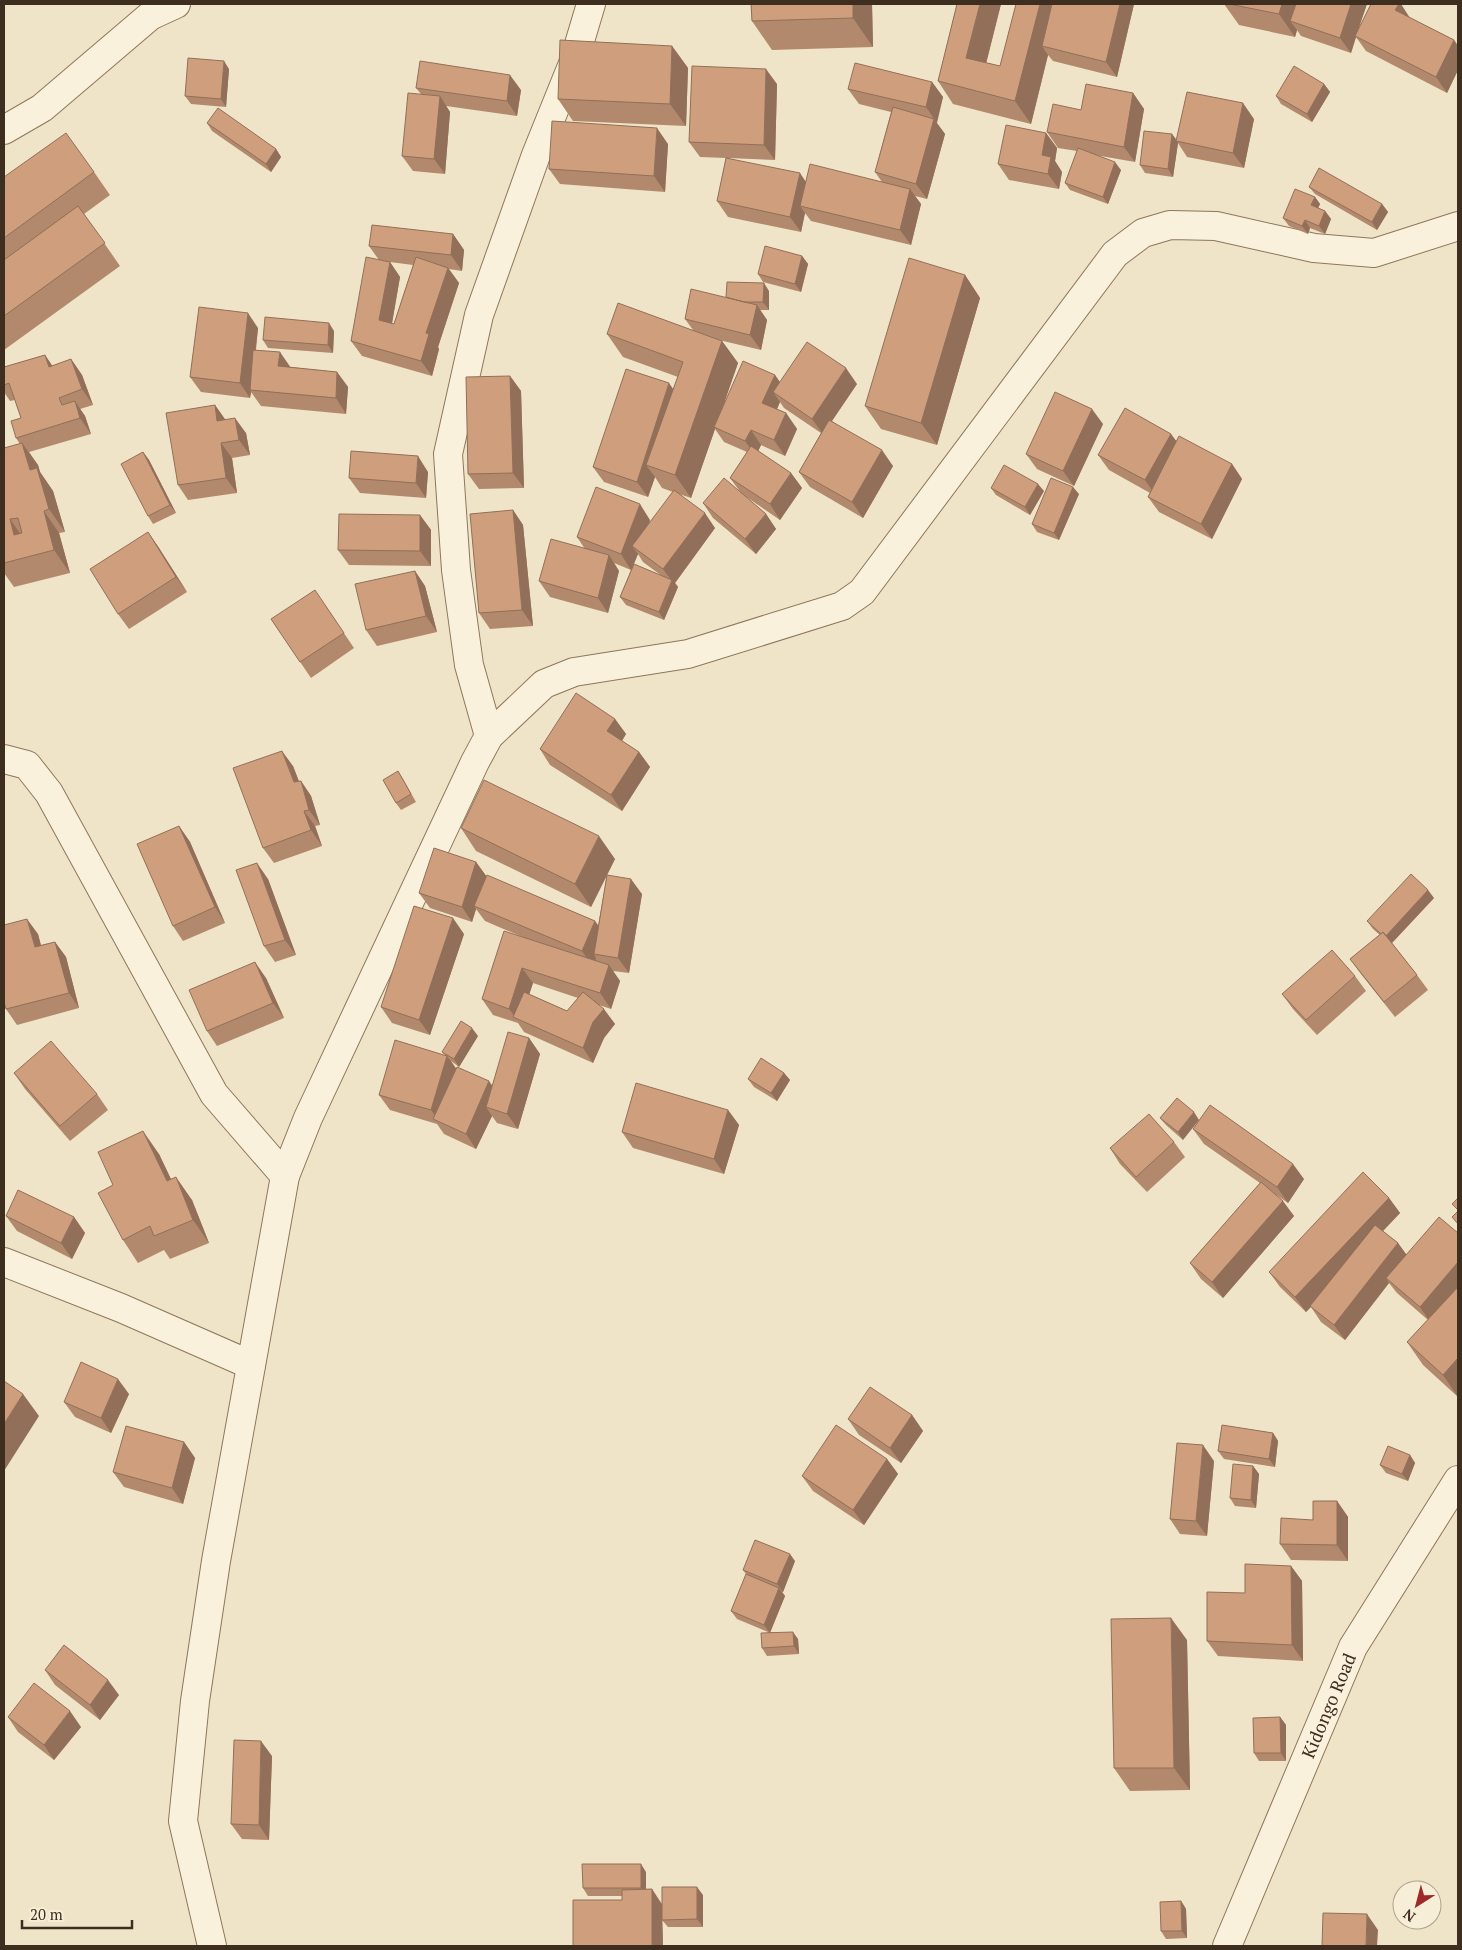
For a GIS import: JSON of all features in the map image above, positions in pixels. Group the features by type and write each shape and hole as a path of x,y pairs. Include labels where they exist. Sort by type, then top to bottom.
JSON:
{"street":[{"path":"4,130 42,108 150,16 176,4"},
{"path":"489,736 469,665 456,570 448,454 479,315 536,155 574,62 592,4"},
{"path":"212,1946 183,1821 196,1691 216,1561 285,1176 308,1118 475,762 489,736 544,684 574,672 688,654 842,606 862,592 1115,254 1143,233 1170,225 1216,226 1314,248 1374,253 1448,231 1458,226"},
{"path":"4,759 27,765 49,793 214,1094 285,1176"},
{"path":"4,1262 121,1308 251,1365"},
{"name":"Kidongo Road","path":"1227,1946 1353,1647 1458,1480"}],"building":[{"path":"751,4 853,4 853,18 752,21"},
{"path":"957,4 980,4 966,58 1000,66 1016,4 1040,4 1015,101 938,81"},
{"path":"1052,4 1120,4 1106,62 1042,46"},
{"path":"1229,4 1282,4 1279,14"},
{"path":"1296,4 1351,4 1340,38 1290,21"},
{"path":"1371,4 1399,4 1395,10 1454,40 1436,77 1355,36"},
{"path":"560,40 672,46 670,104 558,99"},
{"path":"188,58 224,61 221,99 185,96"},
{"path":"420,61 510,75 507,101 416,88"},
{"path":"855,63 932,82 926,107 848,89"},
{"path":"692,66 766,69 764,145 689,142"},
{"path":"1294,66 1324,84 1307,114 1276,96"},
{"path":"1086,84 1133,93 1124,147 1047,132 1053,104 1081,110"},
{"path":"1187,92 1243,103 1233,153 1176,141"},
{"path":"408,93 440,96 434,159 402,156"},
{"path":"893,107 934,119 916,184 875,172"},
{"path":"218,108 276,149 266,164 207,123"},
{"path":"552,121 657,128 654,176 549,169"},
{"path":"1006,125 1046,133 1042,155 1051,157 1048,174 998,164"},
{"path":"1144,131 1172,134 1168,169 1140,165"},
{"path":"66,133 94,172 4,238 4,177"},
{"path":"1078,148 1115,162 1103,197 1065,183"},
{"path":"726,158 800,173 790,217 717,201"},
{"path":"810,164 910,189 900,230 800,206"},
{"path":"1319,168 1382,204 1372,222 1309,187"},
{"path":"1295,189 1315,197 1311,205 1325,211 1319,226 1305,220 1302,226 1283,218"},
{"path":"78,206 105,243 4,316 4,260"},
{"path":"372,225 453,234 451,255 369,246"},
{"path":"765,246 802,256 795,284 758,274"},
{"path":"366,257 390,262 379,320 394,324 416,257 448,268 426,333 429,334 421,361 351,341"},
{"path":"909,258 965,275 921,423 865,406"},
{"path":"727,282 764,283 763,302 744,302 726,297"},
{"path":"691,289 757,305 750,335 685,319"},
{"path":"618,303 722,341 675,475 646,465 683,362 607,334"},
{"path":"199,307 248,313 240,383 190,377"},
{"path":"265,317 329,323 328,345 263,340"},
{"path":"807,342 846,368 812,419 773,392"},
{"path":"253,350 280,352 278,366 337,372 336,398 250,390"},
{"path":"45,355 49,367 71,359 82,389 59,398 62,405 75,401 80,418 16,438 11,421 21,418 9,383 4,385 4,367"},
{"path":"743,361 775,375 762,403 786,413 774,440 751,430 745,441 714,427"},
{"path":"626,369 669,383 637,482 593,467"},
{"path":"510,376 513,473 468,474 466,377"},
{"path":"1055,392 1092,409 1063,471 1026,454"},
{"path":"215,405 217,421 235,418 239,440 221,443 226,478 178,485 166,413"},
{"path":"1125,408 1171,434 1145,480 1098,455"},
{"path":"829,420 882,450 852,502 799,472"},
{"path":"1179,436 1232,464 1201,524 1148,497"},
{"path":"22,443 30,470 37,468 49,509 44,511 54,550 4,563 4,448","holes":["18,518 22,533 14,535 10,519"]},
{"path":"751,446 791,473 770,504 730,478"},
{"path":"351,451 418,456 416,483 349,478"},
{"path":"143,452 170,505 148,516 121,464"},
{"path":"1004,465 1038,484 1025,507 991,488"},
{"path":"724,478 766,514 745,539 703,503"},
{"path":"1051,478 1073,487 1054,533 1032,524"},
{"path":"596,487 640,504 621,554 577,537"},
{"path":"674,490 705,513 663,569 632,546"},
{"path":"513,510 522,610 479,613 470,514"},
{"path":"339,514 420,515 420,551 338,550"},
{"path":"148,532 176,577 118,614 90,569"},
{"path":"551,539 609,555 598,598 539,581"},
{"path":"634,564 672,580 659,612 620,597"},
{"path":"415,571 426,616 366,630 355,584"},
{"path":"315,590 344,633 300,662 271,619"},
{"path":"576,693 615,719 607,731 639,752 611,795 540,749"},
{"path":"282,751 294,782 301,781 309,810 304,811 311,830 263,848 233,768"},
{"path":"398,771 411,794 396,803 383,780"},
{"path":"484,780 599,836 575,884 461,828"},
{"path":"179,826 215,907 173,926 137,844"},
{"path":"434,848 476,862 462,907 419,893"},
{"path":"257,863 285,940 264,946 236,870"},
{"path":"1411,874 1428,890 1386,936 1383,932 1381,934 1367,921"},
{"path":"487,875 595,921 582,951 474,906"},
{"path":"607,875 631,879 618,958 594,954"},
{"path":"414,906 453,918 419,1020 381,1007"},
{"path":"27,919 35,947 55,942 69,993 6,1009 4,1002 4,925"},
{"path":"504,931 609,965 600,993 522,968 509,1009 482,999"},
{"path":"1383,932 1417,975 1384,1002 1350,959"},
{"path":"1332,950 1355,976 1306,1020 1282,994"},
{"path":"255,962 273,1003 207,1031 189,990"},
{"path":"524,992 567,1011 583,992 604,1009 593,1022 583,1048 513,1017"},
{"path":"461,1021 472,1028 454,1059 442,1052"},
{"path":"508,1032 529,1038 507,1114 486,1107"},
{"path":"395,1040 447,1056 431,1110 379,1095"},
{"path":"51,1041 97,1094 60,1126 14,1073"},
{"path":"761,1058 784,1073 771,1093 748,1079"},
{"path":"457,1067 489,1081 466,1134 433,1119"},
{"path":"636,1083 728,1110 714,1159 622,1132"},
{"path":"1177,1098 1194,1112 1178,1132 1160,1118"},
{"path":"1210,1105 1293,1164 1277,1187 1193,1129"},
{"path":"1149,1114 1174,1142 1136,1177 1110,1148"},
{"path":"143,1131 167,1181 176,1177 193,1220 154,1236 150,1226 123,1240 98,1193 113,1185 98,1152"},
{"path":"1363,1172 1389,1198 1295,1297 1269,1272"},
{"path":"1261,1182 1283,1201 1212,1282 1190,1263"},
{"path":"18,1190 74,1217 61,1243 6,1216"},
{"path":"1458,1198 1458,1210 1452,1204"},
{"path":"1458,1211 1458,1224 1452,1217"},
{"path":"1439,1217 1458,1233 1458,1262 1420,1307 1386,1278"},
{"path":"1375,1225 1398,1243 1334,1325 1310,1306"},
{"path":"1458,1287 1458,1358 1443,1375 1407,1342"},
{"path":"81,1362 118,1379 101,1418 64,1402"},
{"path":"4,1381 23,1394 4,1424"},
{"path":"870,1387 912,1415 890,1448 848,1419"},
{"path":"836,1425 887,1459 853,1510 802,1476"},
{"path":"1222,1425 1273,1433 1269,1459 1218,1451"},
{"path":"126,1426 184,1442 172,1488 113,1472"},
{"path":"1177,1443 1203,1445 1196,1521 1170,1519"},
{"path":"1388,1446 1410,1455 1402,1474 1380,1465"},
{"path":"1233,1464 1253,1466 1251,1500 1230,1498"},
{"path":"1313,1501 1337,1501 1337,1545 1280,1544 1281,1518 1313,1520"},
{"path":"755,1540 790,1554 777,1584 743,1570"},
{"path":"1245,1564 1291,1566 1292,1645 1207,1641 1207,1592 1245,1593"},
{"path":"746,1574 779,1588 764,1625 731,1611"},
{"path":"1171,1618 1174,1768 1114,1768 1111,1619"},
{"path":"793,1632 794,1646 762,1648 761,1633"},
{"path":"64,1645 108,1680 90,1705 45,1670"},
{"path":"34,1683 70,1711 44,1745 8,1717"},
{"path":"1280,1717 1281,1753 1254,1753 1253,1718"},
{"path":"234,1740 261,1741 259,1825 231,1824"},
{"path":"582,1864 641,1864 641,1888 583,1888"},
{"path":"662,1887 697,1887 697,1919 662,1920"},
{"path":"652,1889 652,1946 573,1946 573,1900 622,1900 622,1890"},
{"path":"1181,1901 1182,1931 1161,1931 1160,1902"},
{"path":"1323,1913 1367,1914 1366,1946 1322,1946"}]}
